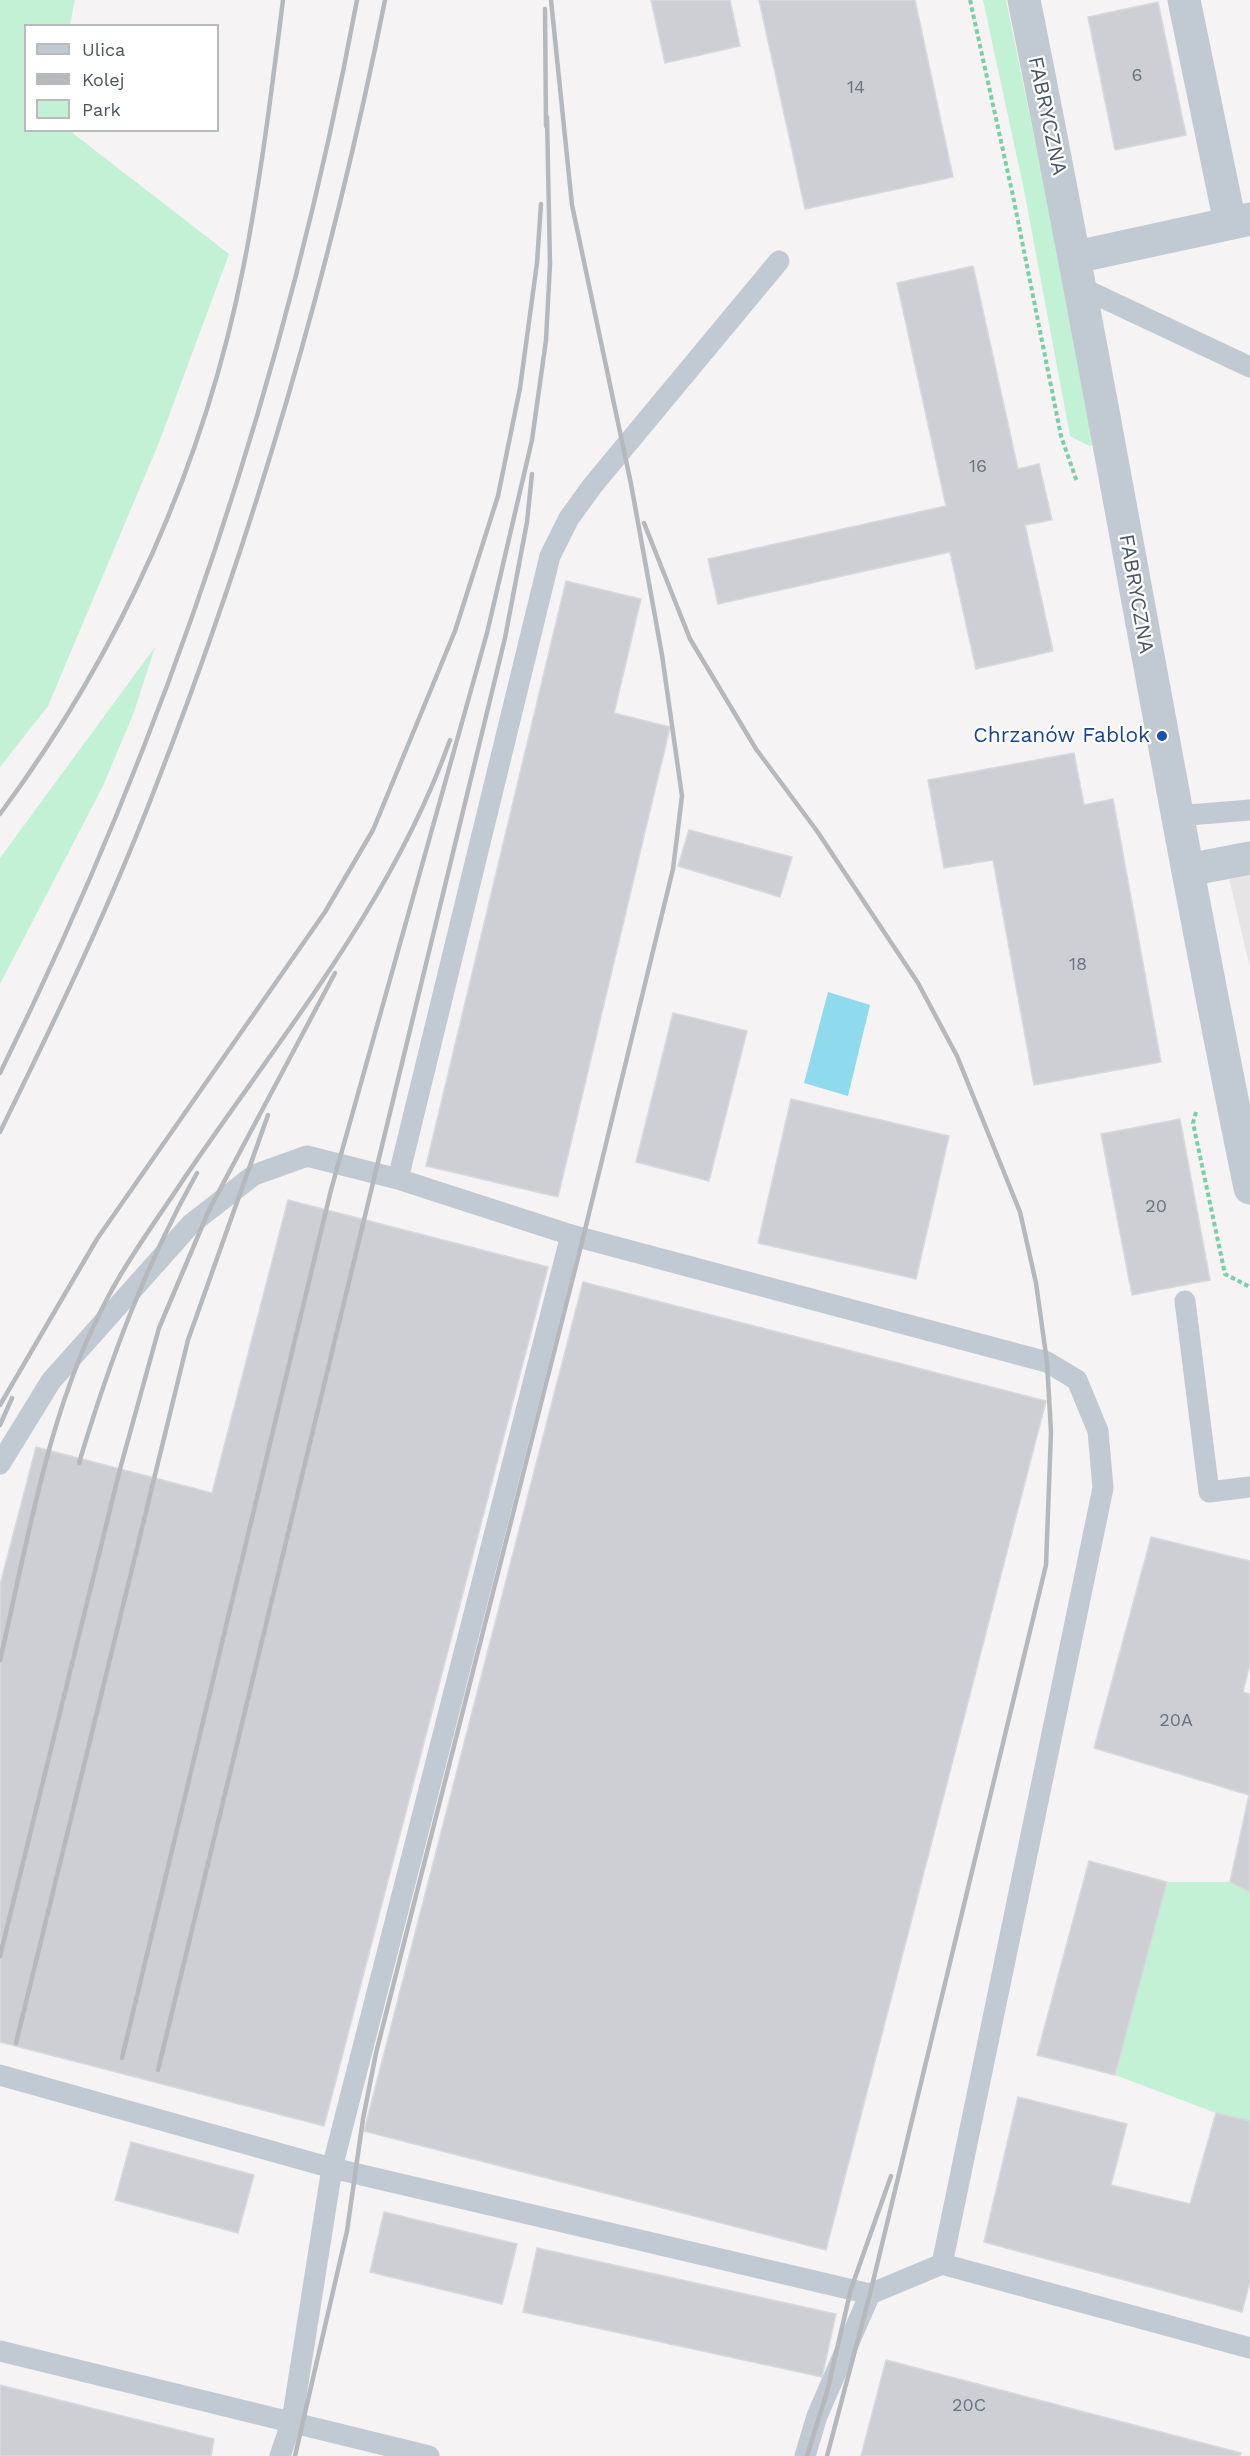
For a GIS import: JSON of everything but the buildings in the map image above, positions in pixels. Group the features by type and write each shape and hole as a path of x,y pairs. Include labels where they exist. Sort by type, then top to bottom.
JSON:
{"street":[{"name":"FABRYCZNA","path":"1024,0 1079,273 1177,816 1250,1188"},
{"path":"1079,273 1240,221 1184,0"},
{"path":"1188,870 1250,858"}],"lane":[{"path":"398,1179 550,556 569,518 593,485 779,261"},
{"path":"1079,273 1250,367"},
{"path":"1177,816 1250,810"},
{"path":"0,1464 51,1381 191,1224 254,1175 307,1156 398,1179 571,1235 1047,1362 1077,1380 1098,1431 1103,1488 942,2264"},
{"path":"280,2456 291,2421 332,2168 571,1235"},
{"path":"1185,1301 1209,1492 1250,1487"},
{"path":"0,2075 332,2168 870,2294 942,2264 1250,2348"},
{"path":"805,2456 817,2416 870,2294"},
{"path":"0,2351 429,2456"}],"shaded area":[{"path":"1250,870 1250,968 1228,874"}],"green space":[{"path":"0,0 75,0 70,24 24,24 24,132 71,132 229,254 160,440 48,706 0,767"},
{"path":"983,0 1006,0 1097,444 1089,446 1070,436 1024,190"},
{"path":"155,647 134,712 103,786 0,984 0,858"},
{"path":"1167,1882 1230,1882 1250,1892 1250,2121 1216,2113 1115,2075"}],"water":[{"path":"828,992 870,1005 848,1096 804,1083"}],"railway":[{"path":"0,814 44,752 84,687 120,621 153,552 182,482 227,338 244,264 266,132 283,0"},
{"path":"0,1073 117,815 168,683 215,549 258,413 296,277 329,139 357,0"},
{"path":"0,1132 119,878 154,791 225,597 287,401 315,302 364,101 385,0"},
{"path":"295,2456 347,2231 363,2119 376,2053 583,1238 673,869 682,796 662,655 631,484 572,205 551,0"},
{"path":"545,9 546,126"},
{"path":"122,2058 331,1190 487,633 532,440 546,340 550,264 547,117"},
{"path":"0,1405 97,1239 325,912 373,830 455,631 498,496 520,388 537,263 541,204"},
{"path":"158,2070 505,638 527,522 532,474"},
{"path":"644,523 690,639 756,749 817,831 918,983 957,1056 1020,1212 1036,1283 1047,1362 1051,1432 1046,1565 870,2294 827,2456"},
{"path":"0,1660 42,1474 55,1429 87,1340 108,1297 143,1239 293,1024 365,915 426,800 450,740"},
{"path":"0,1956 120,1469 159,1328 209,1210 335,973"},
{"path":"16,2043 188,1340 268,1115"},
{"path":"79,1463 130,1315 161,1243 197,1173"},
{"path":"0,1425 12,1398"},
{"path":"807,2456 827,2392 851,2289 891,2176"}],"place":[{"name":"Chrzanów Fablok","path":"1162,736"}]}
